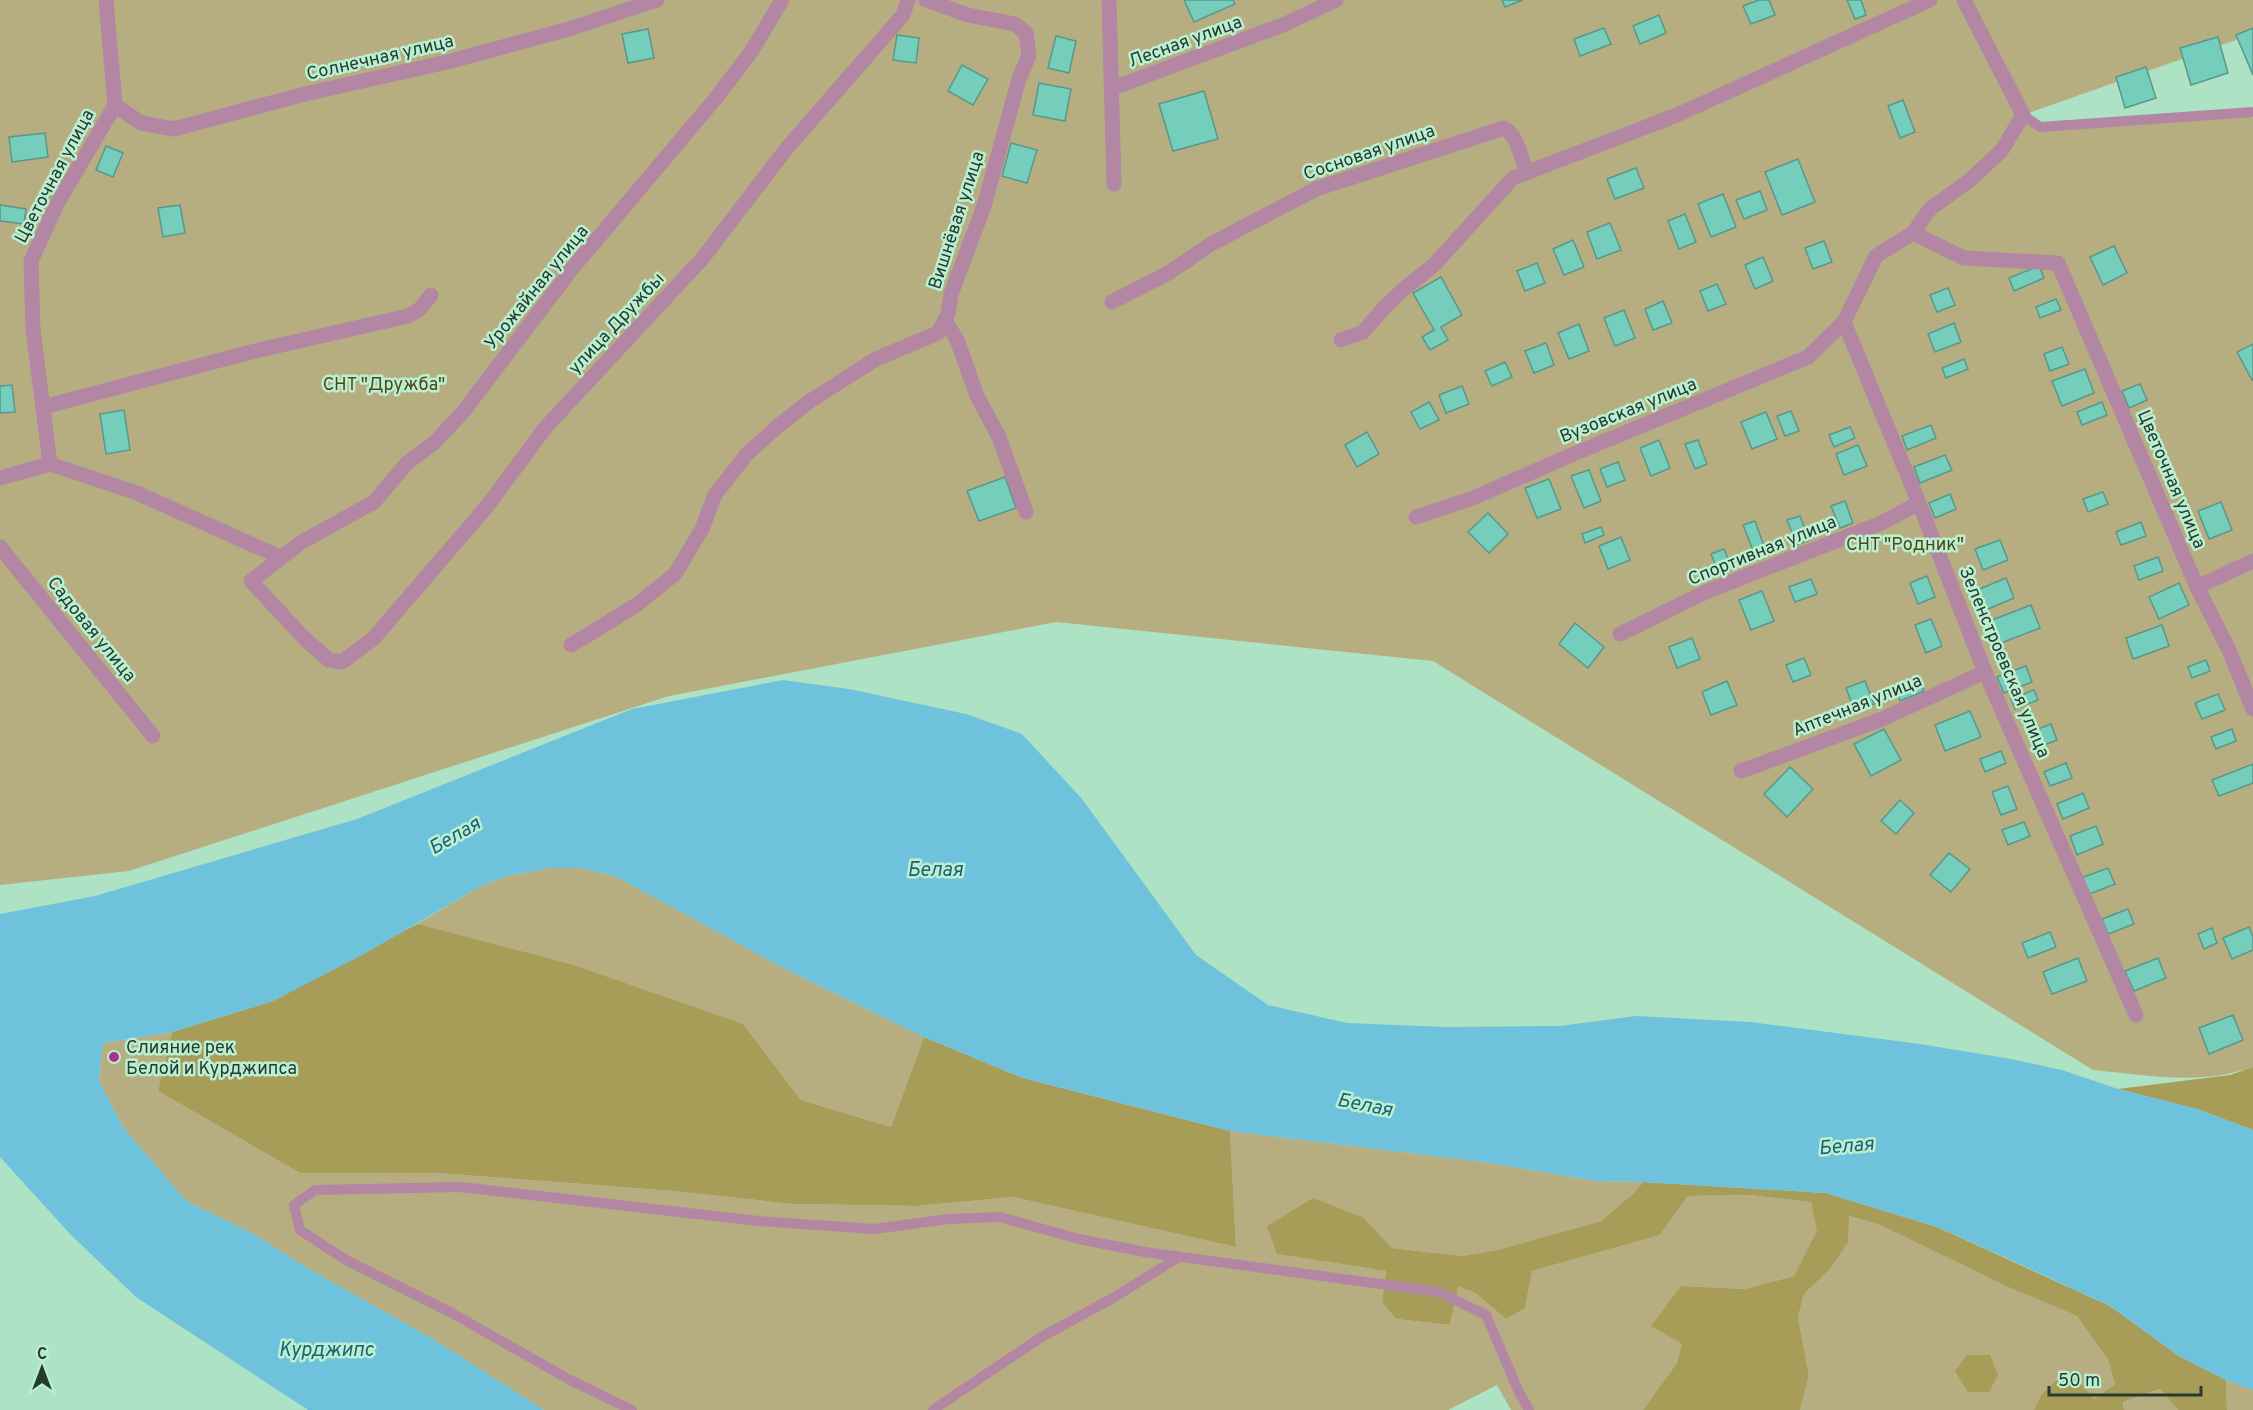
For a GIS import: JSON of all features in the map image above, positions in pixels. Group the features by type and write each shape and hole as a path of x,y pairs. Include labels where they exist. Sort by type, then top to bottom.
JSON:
{"street":[{"name":"Цветочная улица","path":"50,464 33,330 31,261 57,204 115,105 106,0"},
{"name":"Солнечная улица","path":"115,105 141,123 174,129 305,94 447,62 570,29 657,0"},
{"name":"Урожайная улица","path":"251,581 300,543 374,502 407,463 435,442 463,412 571,270 717,98 751,52 782,0"},
{"name":"улица Дружбы","path":"251,581 329,660 342,662 373,639 488,505 545,428 702,259 787,148 903,15 908,0"},
{"name":"Вишнёвая улица","path":"926,0 968,15 1015,24 1026,33 1029,55 1019,79 984,206 951,294 945,320"},
{"path":"1109,0 1114,184"},
{"name":"Лесная улица","path":"1113,88 1283,25 1336,0"},
{"path":"1341,340 1363,332 1398,295 1433,266 1513,178 1677,115 1930,0"},
{"path":"1913,233 1930,209 1970,180 2002,150 2023,115 1964,0"},
{"name":"Сосновая улица","path":"1112,302 1170,272 1210,244 1316,189 1457,142 1504,128 1509,130 1527,172"},
{"name":"Цветочная улица","path":"1913,233 1964,258 2058,263 2197,587 2229,650 2253,709"},
{"name":"Вузовская улица","path":"1416,518 1473,498 1808,357 1844,322 1876,256 1913,233"},
{"path":"43,407 250,352 408,316 420,309 431,295"},
{"path":"945,320 957,340 977,396 999,437 1026,512"},
{"path":"571,645 635,606 675,574 702,528 715,495 746,455 778,426 810,401 876,359 938,333 945,320"},
{"name":"Зеленстроевская улица","path":"1844,322 1919,503 1985,672 2136,1015"},
{"path":"0,478 50,464 137,493 280,557"},
{"name":"Спортивная улица","path":"1620,634 1708,591 1879,524 1919,503"},
{"name":"Садовая улица","path":"0,547 153,736"},
{"path":"2197,587 2253,561"},
{"name":"Аптечная улица","path":"1741,771 1880,720 1985,672"}],"lane":[{"path":"2023,115 2040,127 2253,112"},
{"path":"632,1410 570,1380 450,1312 346,1260 300,1230 294,1205 315,1190 461,1187 758,1221 874,1229 949,1219 1000,1217 1079,1239 1145,1252 1439,1292 1486,1315 1529,1410"},
{"path":"933,1410 1043,1335 1115,1297 1179,1257"}],"green space":[{"name":"СНТ \"Дружба\"","path":"0,0 2253,0 2253,34 2023,115 2040,127 2245,113 2253,118 2253,1067 2233,1073 2193,1078 2093,1070 1433,661 1056,622 669,696 129,871 0,885"},
{"path":"551,868 579,868 615,876 783,968 924,1037 891,1127 801,1100 743,1024 417,924 479,887 507,876"},
{"path":"172,1032 158,1091 300,1173 438,1173 673,1191 793,1204 917,1206 1013,1197 1236,1247 1230,1131 1484,1162 1596,1181 1643,1182 1635,1192 1601,1221 1497,1250 1462,1256 1392,1248 1364,1218 1278,1254 1386,1271 1382,1302 1396,1319 1450,1325 1458,1285 1476,1292 1506,1319 1525,1308 1532,1271 1660,1235 1688,1196 1749,1195 1811,1202 1818,1231 1794,1276 1745,1289 1681,1286 1682,1344 1677,1363 1643,1410 1511,1410 1497,1385 1448,1410 544,1410 433,1339 307,1268 252,1233 186,1201 123,1127 99,1081 103,1043"},
{"path":"1848,1216 1880,1225 2008,1287 2077,1316 2108,1360 2115,1384 2094,1399 2041,1395 2034,1410 1800,1410 1809,1376 1798,1317 1804,1294 1830,1269"},
{"path":"2226,1380 2253,1390 2253,1410 2227,1410"},
{"path":"2160,1389 2178,1410 2124,1410 2123,1402"}],"shaded area":[{"path":"417,924 570,964 743,1024 801,1100 891,1127 924,1037 1023,1078 1230,1131 1236,1247 1013,1197 917,1206 793,1204 673,1191 438,1173 300,1173 158,1091 172,1032 273,1001"},
{"path":"2253,1067 2253,1130 2197,1109 2118,1089 2230,1075"},
{"path":"1643,1182 1826,1193 1937,1227 2110,1306 2179,1356 2226,1380 2227,1410 2178,1410 2160,1389 2123,1402 2124,1410 2034,1410 2041,1395 2068,1369 2094,1399 2115,1384 2108,1360 2077,1316 2008,1287 1880,1225 1849,1216 1848,1242 1830,1269 1804,1294 1798,1317 1809,1376 1800,1410 1643,1410 1677,1363 1682,1344 1651,1326 1681,1286 1745,1289 1794,1276 1817,1231 1811,1202 1749,1195 1688,1196 1660,1235 1532,1271 1525,1308 1506,1319 1476,1293 1458,1286 1450,1325 1396,1319 1382,1302 1386,1271 1277,1254 1267,1226 1313,1198 1364,1218 1392,1248 1462,1256 1497,1250 1601,1221 1635,1192"},
{"path":"1967,1355 1990,1355 1998,1375 1989,1392 1968,1392 1955,1371"}],"water":[{"name":"Белая","path":"783,680 849,689 966,714 1022,734 1082,799 1196,955 1268,1005 1347,1023 1446,1027 1560,1026 1636,1016 1750,1022 1920,1044 2011,1059 2062,1070 2118,1089 2197,1109 2253,1130 2253,1390 2226,1380 2179,1356 2110,1306 2013,1261 1937,1227 1826,1193 1596,1181 1484,1162 1230,1131 1023,1078 924,1037 783,968 615,876 579,868 551,868 507,876 479,887 366,953 273,1001 172,1032 103,1043 99,1081 123,1127 186,1201 252,1233 307,1268 433,1339 544,1410 308,1410 136,1297 70,1234 0,1157 0,914 95,896 357,819 632,709"}],"building":[{"path":"1184,0 1233,0 1235,4 1194,22"},
{"path":"1502,0 1523,0 1505,7"},
{"path":"1759,0 1769,0 1775,15 1751,24 1743,6"},
{"path":"1847,0 1861,0 1866,15 1855,19"},
{"path":"1659,15 1666,33 1640,44 1633,26"},
{"path":"1604,28 1611,44 1580,56 1574,39"},
{"path":"2253,28 2253,75 2236,35"},
{"path":"648,29 654,58 628,63 622,34"},
{"path":"897,35 919,38 916,63 893,60"},
{"path":"1056,36 1076,41 1069,73 1048,68"},
{"path":"2218,37 2228,73 2191,85 2180,48"},
{"path":"962,65 988,79 973,105 948,91"},
{"path":"2146,67 2156,98 2125,108 2116,77"},
{"path":"1039,83 1071,89 1065,121 1033,115"},
{"path":"1204,91 1218,139 1173,151 1159,104"},
{"path":"1903,100 1915,132 1900,138 1888,106"},
{"path":"45,133 48,157 12,162 9,137"},
{"path":"1011,143 1037,150 1027,183 1002,176"},
{"path":"106,146 123,153 113,177 96,170"},
{"path":"1798,159 1815,202 1782,215 1765,172"},
{"path":"1636,168 1644,188 1615,199 1607,179"},
{"path":"1760,191 1767,210 1744,219 1736,200"},
{"path":"1723,194 1736,227 1711,237 1698,204"},
{"path":"0,205 26,209 24,224 0,221"},
{"path":"180,205 185,233 163,237 158,208"},
{"path":"1685,214 1696,242 1679,249 1668,221"},
{"path":"1610,223 1621,250 1597,259 1587,232"},
{"path":"1573,240 1584,267 1564,275 1553,249"},
{"path":"1824,241 1832,262 1813,269 1805,248"},
{"path":"2114,246 2127,273 2103,285 2090,257"},
{"path":"1763,257 1773,281 1755,289 1745,265"},
{"path":"1537,263 1545,283 1525,291 1517,271"},
{"path":"2039,266 2044,278 2014,291 2009,278"},
{"path":"1441,277 1462,315 1441,327 1448,340 1430,350 1422,337 1434,330 1413,293"},
{"path":"1717,284 1726,304 1708,311 1700,291"},
{"path":"1948,288 1955,305 1937,312 1930,295"},
{"path":"2056,299 2061,310 2040,318 2036,307"},
{"path":"1663,301 1672,323 1653,330 1645,309"},
{"path":"1624,310 1635,338 1615,346 1604,318"},
{"path":"1954,323 1961,342 1935,352 1928,334"},
{"path":"1579,324 1589,351 1569,359 1558,333"},
{"path":"1546,343 1554,365 1534,373 1525,351"},
{"path":"2253,344 2253,379 2252,380 2237,352"},
{"path":"2062,347 2069,364 2050,371 2044,354"},
{"path":"1964,359 1968,369 1946,378 1942,368"},
{"path":"1505,362 1512,377 1492,386 1485,371"},
{"path":"2085,369 2094,393 2062,406 2052,381"},
{"path":"2140,384 2147,400 2129,408 2122,391"},
{"path":"12,385 15,412 0,413 0,386"},
{"path":"1462,386 1469,404 1446,413 1439,395"},
{"path":"1429,402 1439,420 1420,429 1411,412"},
{"path":"2102,402 2107,415 2082,425 2077,412"},
{"path":"124,410 130,450 106,454 100,414"},
{"path":"1791,411 1799,431 1785,436 1777,416"},
{"path":"1766,412 1777,439 1752,449 1741,422"},
{"path":"1931,425 1936,438 1907,450 1902,436"},
{"path":"1850,427 1855,438 1834,447 1829,435"},
{"path":"1367,432 1379,454 1357,467 1345,445"},
{"path":"1659,440 1670,468 1651,476 1640,448"},
{"path":"1698,440 1707,464 1695,469 1685,444"},
{"path":"1858,445 1867,466 1844,475 1836,454"},
{"path":"1945,455 1952,470 1920,483 1914,467"},
{"path":"1618,462 1625,480 1607,487 1600,469"},
{"path":"1589,470 1601,501 1584,508 1571,476"},
{"path":"1005,477 1016,508 979,521 967,491"},
{"path":"1549,479 1561,509 1537,518 1525,488"},
{"path":"2103,492 2108,504 2088,512 2083,499"},
{"path":"1950,494 1956,509 1935,518 1929,503"},
{"path":"1845,501 1853,523 1840,528 1831,506"},
{"path":"2221,502 2232,530 2209,539 2198,511"},
{"path":"1488,513 1508,534 1489,553 1468,532"},
{"path":"1800,516 1809,540 1797,545 1787,520"},
{"path":"1755,521 1765,549 1754,553 1743,525"},
{"path":"2141,522 2146,536 2121,545 2116,532"},
{"path":"1601,527 1604,535 1585,543 1582,534"},
{"path":"1621,537 1630,560 1608,569 1599,546"},
{"path":"2000,540 2008,560 1983,570 1975,549"},
{"path":"1724,549 1732,569 1719,574 1711,554"},
{"path":"2158,557 2163,571 2139,580 2134,566"},
{"path":"1927,576 1935,597 1918,604 1910,583"},
{"path":"2006,578 2014,598 1983,611 1975,591"},
{"path":"1811,579 1817,594 1795,602 1789,587"},
{"path":"2179,583 2189,605 2159,619 2149,597"},
{"path":"1762,591 1774,621 1751,630 1739,600"},
{"path":"2031,605 2040,628 1996,645 1987,622"},
{"path":"1931,619 1942,646 1926,653 1915,625"},
{"path":"1575,623 1604,647 1588,668 1559,644"},
{"path":"2162,625 2169,646 2133,659 2126,638"},
{"path":"1692,638 1700,659 1677,668 1669,647"},
{"path":"1804,658 1811,675 1793,682 1786,665"},
{"path":"2206,660 2210,671 2192,678 2188,667"},
{"path":"2026,666 2032,682 2004,693 1997,677"},
{"path":"1919,679 1924,691 1900,701 1896,688"},
{"path":"1727,681 1737,705 1711,715 1702,692"},
{"path":"1865,681 1874,704 1855,712 1846,688"},
{"path":"2034,690 2038,700 2015,709 2011,699"},
{"path":"2218,694 2225,710 2202,719 2195,703"},
{"path":"1970,711 1981,737 1945,751 1935,725"},
{"path":"2051,724 2057,740 2034,749 2028,733"},
{"path":"1884,729 1901,760 1871,776 1854,744"},
{"path":"2232,729 2236,741 2216,749 2211,737"},
{"path":"2001,751 2006,763 1985,772 1980,759"},
{"path":"2066,763 2072,778 2050,786 2044,772"},
{"path":"2253,764 2253,783 2219,796 2212,780"},
{"path":"1790,767 1813,789 1787,817 1764,794"},
{"path":"2008,786 2017,809 2001,815 1992,792"},
{"path":"2083,793 2089,808 2063,819 2057,804"},
{"path":"1900,800 1914,813 1896,834 1881,821"},
{"path":"2024,822 2030,836 2008,845 2002,830"},
{"path":"2096,826 2103,844 2077,855 2070,836"},
{"path":"1949,853 1970,869 1951,892 1930,875"},
{"path":"2108,868 2115,884 2087,895 2081,878"},
{"path":"2128,909 2134,924 2108,934 2102,919"},
{"path":"2249,927 2253,937 2253,950 2232,959 2223,938"},
{"path":"2212,928 2217,943 2204,949 2198,934"},
{"path":"2050,932 2056,947 2028,958 2022,943"},
{"path":"2078,958 2087,981 2052,994 2043,972"},
{"path":"2158,958 2166,978 2134,991 2125,971"},
{"path":"2233,1015 2243,1040 2209,1054 2199,1028"}],"place":[{"name":"Слияние рек Белой и Курджипса","path":"114,1057"}],"park label":[{"name":"СНТ \"Родник\"","path":"1905,544"}],"water label":[{"name":"Курджипс","path":"326,1349"}]}
